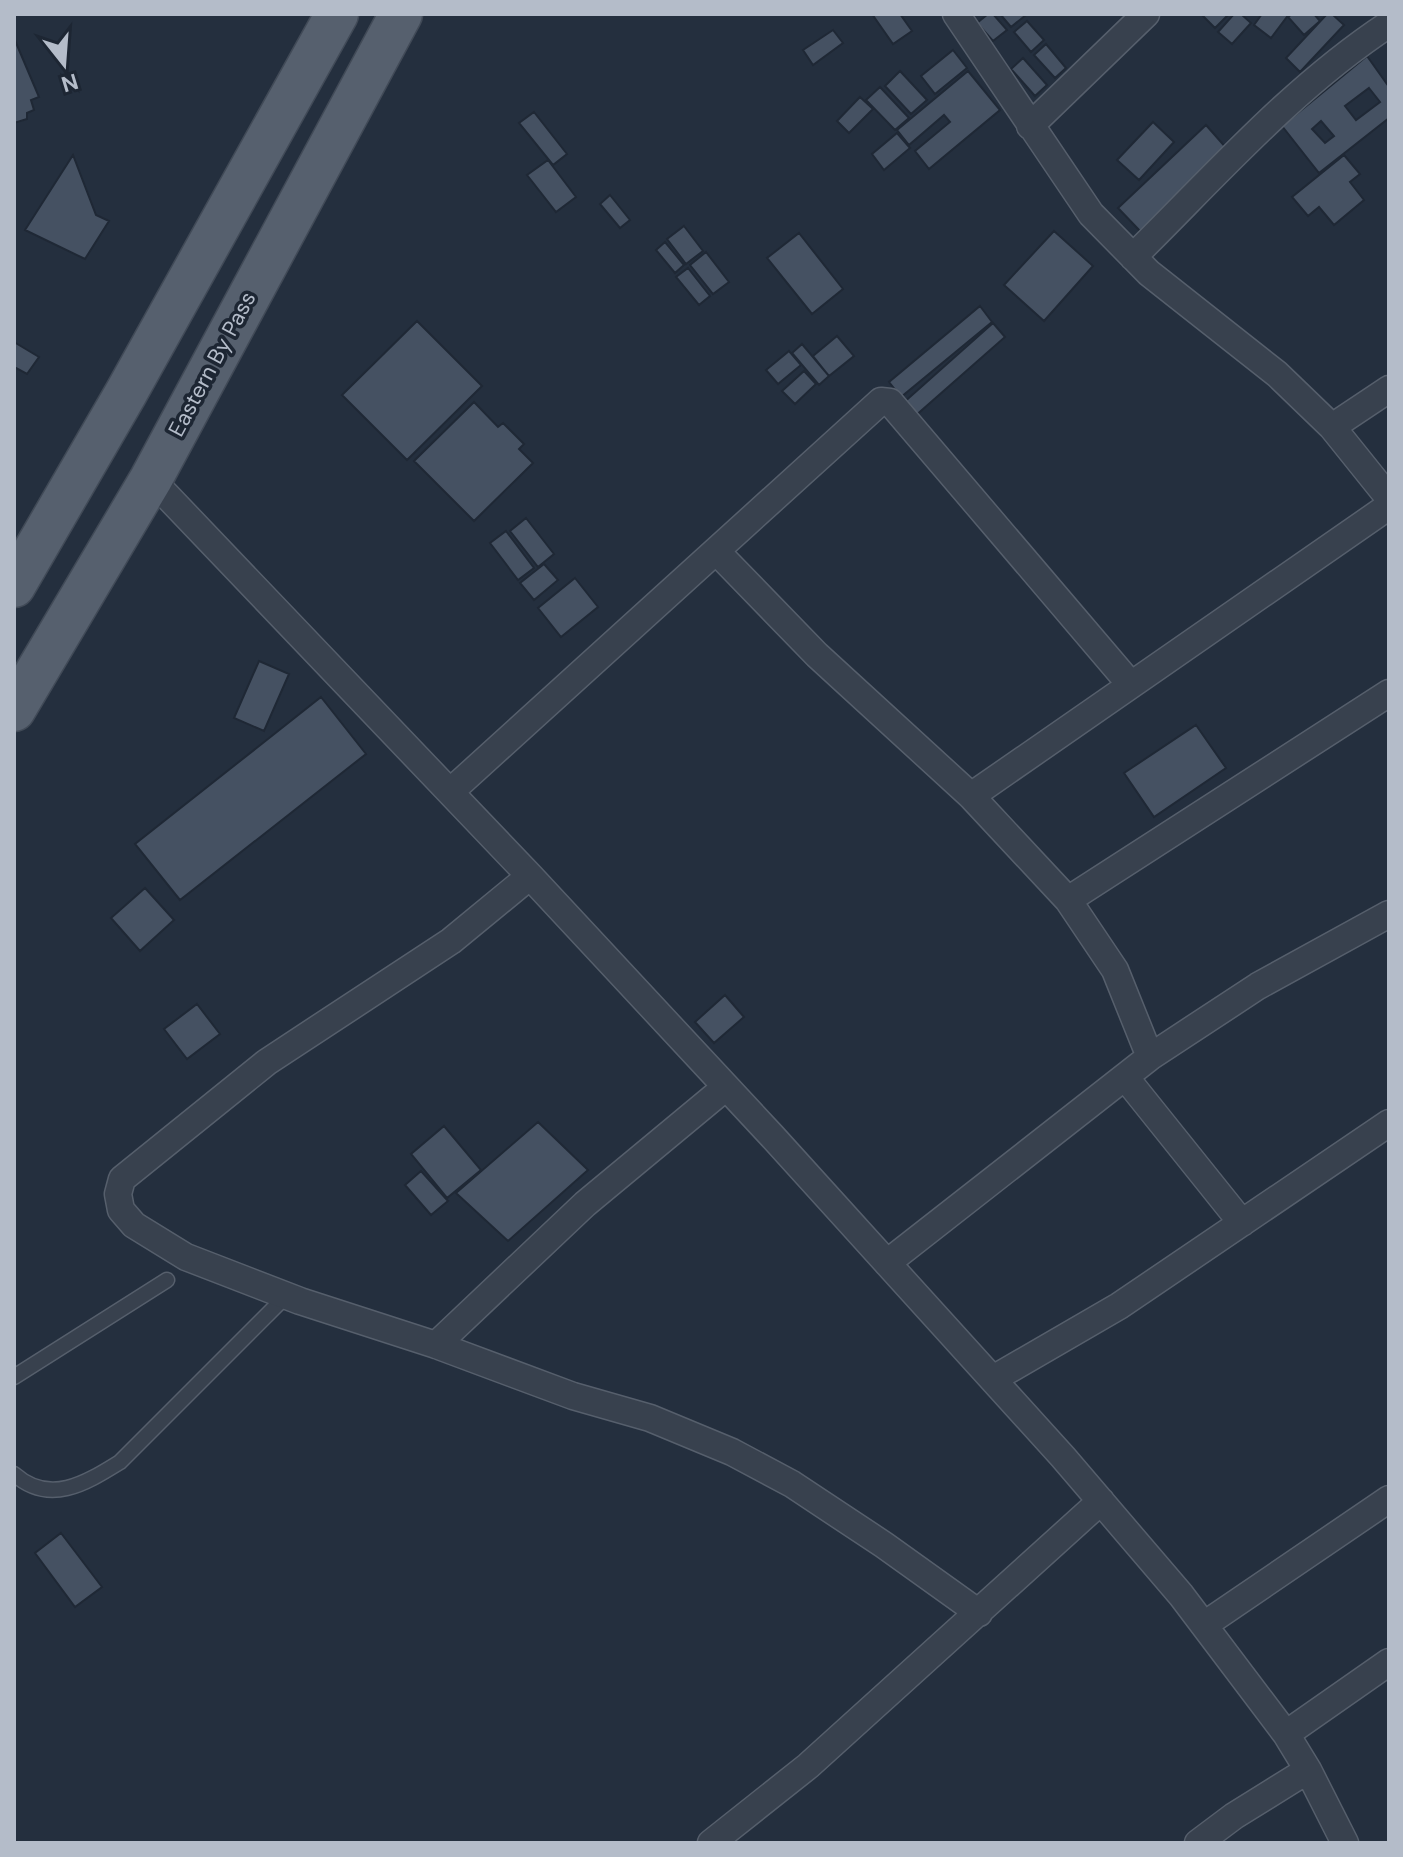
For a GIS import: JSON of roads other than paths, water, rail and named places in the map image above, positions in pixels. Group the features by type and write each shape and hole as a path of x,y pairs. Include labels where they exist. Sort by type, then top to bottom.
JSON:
{"main road":[{"path":"14,586 126,393 337,14"},
{"name":"Eastern By Pass","path":"14,710 151,479 401,14"}],"street":[{"path":"956,14 1091,214 1149,273 1277,374 1332,427 1389,498"},
{"path":"1030,126 1146,14"},
{"path":"1133,257 1301,91 1364,40 1389,24"},
{"path":"1332,427 1389,389"},
{"path":"450,792 881,401 887,400 1131,685"},
{"path":"151,479 530,876 993,1379 1101,1501 1204,1625 1286,1734 1345,1843"},
{"path":"971,796 1389,506"},
{"path":"716,551 817,655 971,796 1068,900 1115,970 1150,1057"},
{"path":"1068,900 1389,693"},
{"path":"530,876 451,941 267,1062 122,1179 118,1194 121,1210 134,1225 186,1257 286,1296 436,1345 573,1396 650,1418 732,1452 792,1484 979,1613"},
{"path":"887,1263 1150,1057 1258,986 1389,914"},
{"path":"1125,1077 1242,1223"},
{"path":"436,1345 585,1204 726,1087"},
{"path":"993,1379 1119,1306 1389,1123"},
{"path":"1204,1625 1389,1499"},
{"path":"711,1843 808,1766 1101,1501"},
{"path":"1286,1734 1389,1662"},
{"path":"1198,1843 1234,1816 1308,1770"}],"lane":[{"path":"14,1377 167,1280"},
{"path":"14,1474 23,1482 56,1492 88,1481 120,1462 286,1296"}]}
